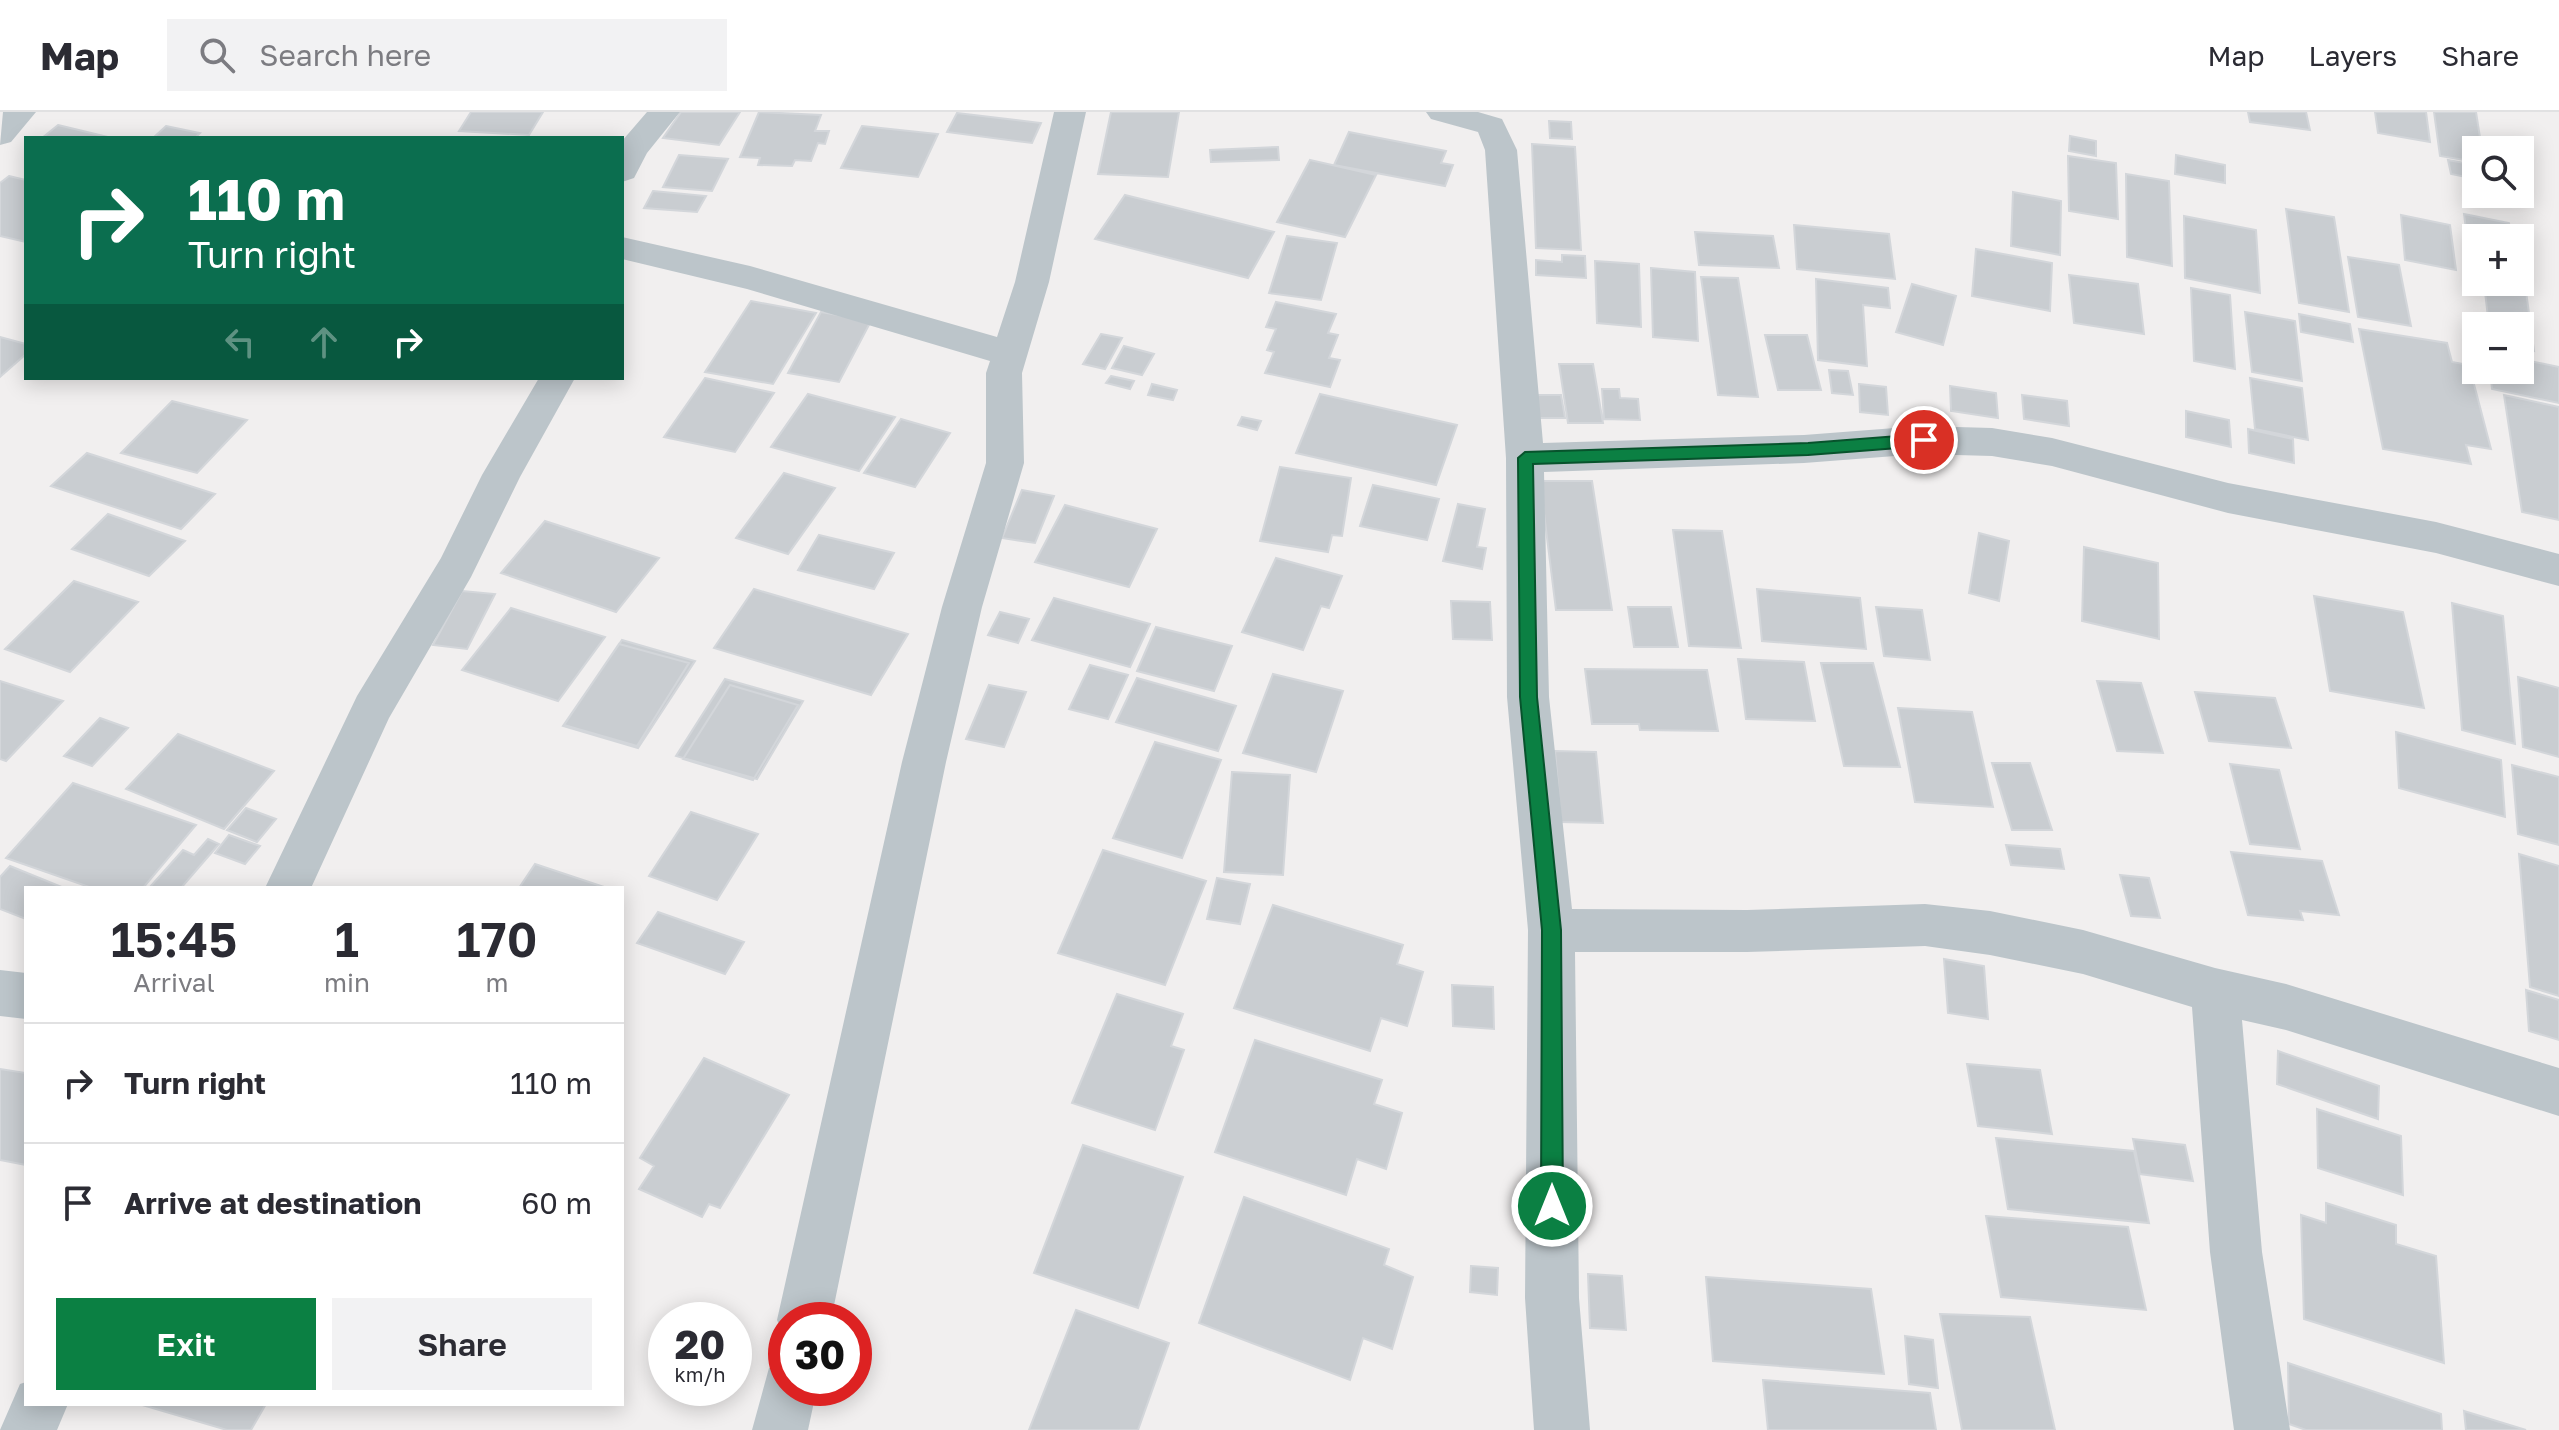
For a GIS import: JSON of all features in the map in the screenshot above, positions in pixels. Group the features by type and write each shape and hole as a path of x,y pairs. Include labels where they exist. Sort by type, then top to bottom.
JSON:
{"street":[{"path":"0,135 20,112"},
{"path":"624,167 633,149 664,112"},
{"path":"808,1302 924,762 962,607 1005,463 1004,373 1060,170 1070,112"},
{"path":"1442,112 1491,126 1501,150 1525,458 1528,697 1551,930 1552,1298 1562,1430"},
{"path":"624,248 750,278 1010,354"},
{"path":"289,886 372,709 457,566 501,475 556,380"},
{"path":"1525,458 1808,449 1896,440 1991,442 2052,451 2224,497 2382,525 2517,556 2559,570"},
{"path":"1551,930 1747,931 1925,925 1990,933 2083,952 2215,991 2286,1007 2559,1092"},
{"path":"2215,991 2236,1252 2262,1430"},
{"path":"0,993 24,996"},
{"path":"27,1430 39,1406"},
{"path":"780,1430 785,1406"}],"building":[{"path":"471,112 543,112 529,135 459,131"},
{"path":"681,112 740,112 719,145 663,138"},
{"path":"759,112 821,115 815,131 829,131 825,144 818,143 811,161 795,160 792,166 758,165 760,158 740,157"},
{"path":"1111,112 1179,112 1168,177 1098,174"},
{"path":"2248,112 2306,112 2310,130 2250,122"},
{"path":"2375,112 2426,112 2430,142 2378,133"},
{"path":"2434,112 2476,112 2480,136 2462,136 2462,160 2440,156"},
{"path":"957,113 1041,123 1032,143 947,132"},
{"path":"1549,121 1571,122 1572,139 1550,138"},
{"path":"58,125 104,136 44,136"},
{"path":"166,126 200,133 197,136 155,136"},
{"path":"862,126 938,134 918,177 841,168"},
{"path":"1349,132 1446,151 1441,163 1453,165 1445,186 1334,165"},
{"path":"2070,136 2096,141 2096,156 2069,151"},
{"path":"1532,144 1575,147 1581,250 1536,248"},
{"path":"1278,147 1279,160 1211,162 1210,150"},
{"path":"679,155 728,159 712,191 663,187"},
{"path":"2176,155 2225,165 2225,183 2175,174"},
{"path":"2068,156 2116,163 2118,219 2069,211"},
{"path":"1310,160 1376,175 1345,237 1277,222"},
{"path":"2448,160 2462,162 2462,176 2451,174"},
{"path":"2126,174 2169,181 2172,266 2127,257"},
{"path":"9,176 24,180 24,242 0,236 0,183"},
{"path":"653,191 706,196 697,212 644,208"},
{"path":"2013,192 2061,201 2060,255 2011,246"},
{"path":"1125,195 1274,232 1248,278 1095,239"},
{"path":"2286,209 2334,217 2349,312 2299,303"},
{"path":"2464,214 2509,224 2465,224"},
{"path":"2401,215 2450,225 2456,270 2405,260"},
{"path":"2184,216 2256,230 2260,293 2185,278"},
{"path":"1794,225 1889,234 1895,279 1797,269"},
{"path":"1695,232 1773,236 1779,268 1699,265"},
{"path":"1287,236 1337,243 1321,300 1269,293"},
{"path":"1976,249 2052,263 2050,311 1972,296"},
{"path":"1562,255 1585,256 1586,278 1536,275 1536,260 1562,262"},
{"path":"2348,257 2399,265 2411,326 2358,317"},
{"path":"1595,261 1639,264 1641,327 1597,323"},
{"path":"1651,268 1695,272 1698,341 1653,337"},
{"path":"2069,275 2138,284 2144,334 2074,323"},
{"path":"1701,277 1738,278 1758,397 1718,395"},
{"path":"1816,279 1888,288 1890,308 1863,305 1867,366 1818,360"},
{"path":"1912,284 1956,296 1943,345 1896,332"},
{"path":"2191,288 2230,295 2235,369 2194,361"},
{"path":"2486,296 2527,296 2529,312 2487,312"},
{"path":"751,301 816,313 773,384 705,372"},
{"path":"1276,302 1336,314 1328,333 1338,335 1329,358 1340,360 1330,387 1265,373 1274,352 1267,350 1276,329 1266,327"},
{"path":"821,312 871,321 839,382 788,373"},
{"path":"2245,312 2295,321 2302,381 2252,372"},
{"path":"2299,314 2350,324 2353,342 2301,332"},
{"path":"2359,329 2447,343 2452,362 2462,364 2462,384 2474,384 2491,449 2466,445 2471,464 2383,449"},
{"path":"1101,334 1122,338 1105,369 1083,364"},
{"path":"1765,335 1807,335 1821,390 1778,390"},
{"path":"0,337 24,343 24,356 0,377"},
{"path":"1124,346 1154,354 1142,375 1112,368"},
{"path":"2534,362 2559,367 2559,403 2492,389 2491,384 2534,384"},
{"path":"1559,364 1593,364 1603,423 1568,423"},
{"path":"1829,370 1848,371 1853,395 1832,393"},
{"path":"1111,376 1134,381 1130,389 1106,383"},
{"path":"705,378 774,393 735,452 664,437"},
{"path":"2250,378 2302,388 2308,440 2255,429"},
{"path":"1152,384 1177,390 1173,400 1148,395"},
{"path":"1859,384 1886,387 1888,415 1860,412"},
{"path":"1950,386 1996,393 1998,418 1951,411"},
{"path":"1602,389 1619,389 1620,398 1638,399 1640,420 1604,419"},
{"path":"808,394 895,417 859,471 771,447"},
{"path":"1320,394 1457,425 1436,485 1296,453"},
{"path":"1530,395 1561,395 1565,418 1534,418"},
{"path":"2022,395 2067,401 2069,426 2024,419"},
{"path":"2504,395 2559,407 2559,520 2522,512"},
{"path":"172,401 247,420 197,473 121,453"},
{"path":"2186,411 2229,420 2231,447 2186,437"},
{"path":"1242,417 1261,421 1257,430 1238,425"},
{"path":"901,419 950,433 915,487 864,473"},
{"path":"2248,429 2293,439 2294,463 2249,453"},
{"path":"87,453 215,494 181,529 51,486"},
{"path":"1280,467 1351,478 1342,536 1332,535 1328,552 1260,541"},
{"path":"784,473 835,488 788,554 736,538"},
{"path":"1540,481 1592,481 1612,610 1556,610"},
{"path":"1373,485 1439,499 1427,540 1360,526"},
{"path":"1022,490 1054,496 1035,543 1002,538"},
{"path":"1458,504 1485,509 1477,547 1486,548 1482,569 1443,561"},
{"path":"1065,505 1157,529 1129,587 1035,562"},
{"path":"108,514 185,541 149,576 72,549"},
{"path":"545,521 659,558 616,612 501,573"},
{"path":"1673,530 1722,531 1741,648 1689,646"},
{"path":"1979,533 2009,541 1999,601 1969,593"},
{"path":"819,535 894,553 874,589 798,570"},
{"path":"2084,547 2158,563 2159,639 2082,621"},
{"path":"1276,558 1342,576 1329,608 1321,606 1303,650 1242,632"},
{"path":"74,581 138,602 70,672 5,649"},
{"path":"754,589 908,634 871,695 714,648"},
{"path":"1757,589 1860,598 1866,649 1762,641"},
{"path":"462,591 495,594 467,649 433,645"},
{"path":"2314,596 2403,612 2424,708 2330,691"},
{"path":"1054,598 1150,624 1130,667 1032,640"},
{"path":"1451,601 1490,602 1492,640 1453,639"},
{"path":"2452,603 2503,616 2515,744 2462,730"},
{"path":"1628,607 1671,607 1678,647 1634,647"},
{"path":"1876,607 1922,610 1930,660 1884,656"},
{"path":"511,608 605,637 558,701 462,670"},
{"path":"1000,612 1029,619 1018,643 988,635"},
{"path":"1156,627 1232,646 1214,691 1137,671"},
{"path":"622,640 695,661 638,748 563,726"},
{"path":"619,644 689,663 637,746 564,725"},
{"path":"1738,659 1804,662 1815,721 1746,719"},
{"path":"1821,663 1873,663 1900,767 1844,766"},
{"path":"1090,665 1128,675 1108,719 1069,709"},
{"path":"1585,669 1707,670 1718,731 1640,730 1639,724 1592,724"},
{"path":"1273,674 1343,691 1316,772 1243,753"},
{"path":"2518,677 2559,688 2559,757 2523,747"},
{"path":"1137,678 1236,706 1218,751 1116,722"},
{"path":"725,679 803,701 757,779 676,756"},
{"path":"0,681 63,701 6,761 0,759"},
{"path":"2097,681 2141,683 2163,753 2117,751"},
{"path":"730,685 798,705 753,780 683,759"},
{"path":"989,685 1026,692 1004,747 966,739"},
{"path":"2195,692 2275,698 2291,748 2209,741"},
{"path":"1898,708 1972,712 1993,807 1915,802"},
{"path":"100,718 128,728 92,766 64,756"},
{"path":"2396,732 2501,760 2505,817 2399,788"},
{"path":"178,734 274,771 224,829 126,789"},
{"path":"1155,742 1221,760 1182,858 1113,838"},
{"path":"1555,751 1596,752 1603,823 1561,822"},
{"path":"1992,763 2030,763 2052,830 2012,830"},
{"path":"2230,764 2279,770 2300,849 2250,844"},
{"path":"2512,765 2559,777 2559,845 2518,834"},
{"path":"1232,772 1290,775 1283,875 1224,872"},
{"path":"73,783 196,825 145,886 86,886 6,858"},
{"path":"246,808 276,819 257,842 227,830"},
{"path":"691,812 758,834 717,900 649,876"},
{"path":"229,835 260,846 245,864 215,853"},
{"path":"208,839 219,844 183,886 151,886 183,850 194,855"},
{"path":"2006,845 2060,849 2064,869 2011,865"},
{"path":"1103,850 1206,881 1165,985 1058,953"},
{"path":"2231,852 2322,861 2339,915 2300,911 2303,920 2248,915"},
{"path":"2519,854 2559,866 2559,996 2530,987"},
{"path":"535,864 601,886 520,886"},
{"path":"10,866 59,886 24,886 24,918 0,909 0,877"},
{"path":"2120,875 2149,878 2160,918 2131,916"},
{"path":"1217,878 1250,884 1240,924 1207,919"},
{"path":"1273,905 1403,945 1397,964 1423,972 1407,1026 1381,1018 1370,1051 1234,1008"},
{"path":"658,912 744,942 725,974 637,943"},
{"path":"1944,959 1984,966 1988,1019 1948,1013"},
{"path":"1452,985 1493,987 1494,1029 1453,1026"},
{"path":"2526,990 2559,1000 2559,1040 2529,1031"},
{"path":"1117,994 1183,1014 1171,1046 1184,1050 1155,1130 1072,1103"},
{"path":"1255,1040 1382,1080 1374,1104 1402,1113 1386,1169 1357,1159 1346,1195 1215,1152"},
{"path":"2278,1051 2379,1086 2378,1119 2277,1084"},
{"path":"704,1058 789,1095 720,1208 709,1204 702,1217 639,1189 654,1166 640,1158"},
{"path":"1967,1064 2040,1070 2052,1134 1978,1126"},
{"path":"0,1069 24,1073 24,1165 0,1160"},
{"path":"2317,1109 2401,1136 2403,1195 2318,1168"},
{"path":"1996,1138 2134,1151 2149,1223 2008,1209"},
{"path":"2133,1139 2185,1145 2193,1181 2140,1174"},
{"path":"1083,1145 1183,1177 1138,1308 1034,1273"},
{"path":"1244,1197 1389,1249 1384,1265 1413,1277 1392,1349 1363,1338 1350,1380 1199,1323"},
{"path":"2326,1203 2396,1225 2396,1244 2436,1256 2444,1363 2304,1319 2301,1215 2326,1223"},
{"path":"1986,1216 2128,1227 2146,1310 2001,1297"},
{"path":"1471,1266 1498,1268 1497,1295 1470,1292"},
{"path":"1588,1274 1622,1276 1626,1330 1590,1328"},
{"path":"1706,1277 1871,1289 1884,1374 1713,1361"},
{"path":"1076,1310 1169,1343 1138,1430 1029,1430"},
{"path":"1940,1314 2030,1317 2055,1430 1962,1430"},
{"path":"1905,1336 1933,1340 1938,1388 1909,1384"},
{"path":"2288,1363 2441,1414 2442,1430 2306,1430 2289,1424"},
{"path":"1763,1380 1930,1393 1936,1430 1768,1430"},
{"path":"146,1406 265,1406 251,1430 227,1430"},
{"path":"2464,1411 2526,1430 2466,1430"}],"route":[{"path":"1552,1206 1551,930 1528,697 1525,458 1808,449 1924,440"}]}
